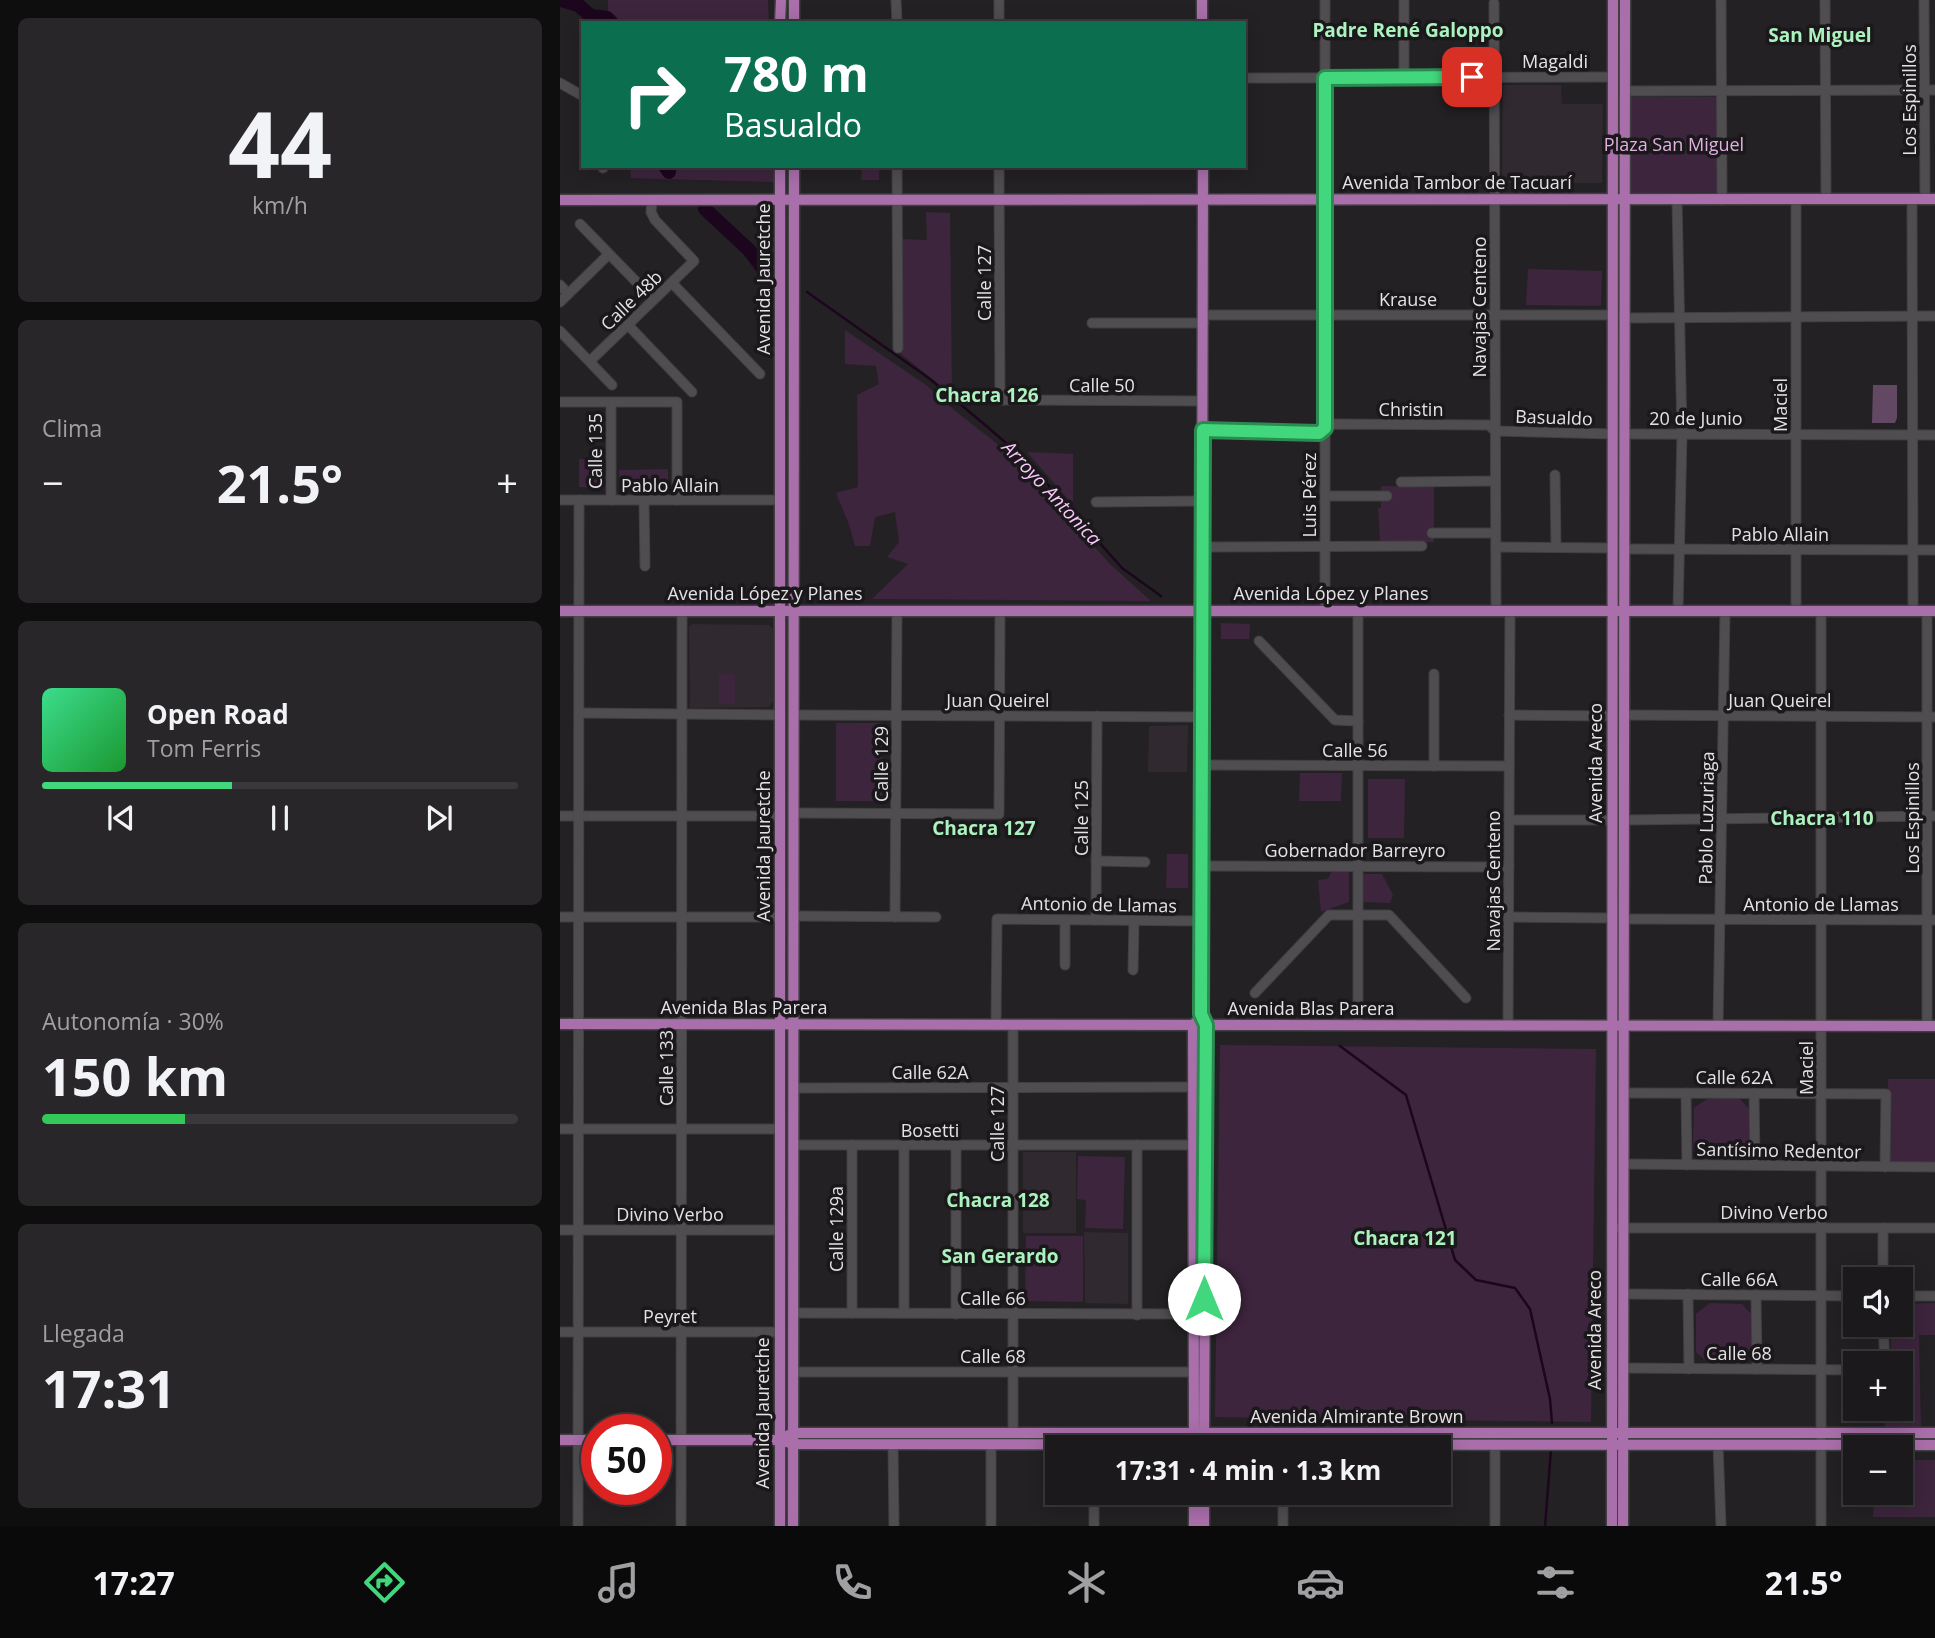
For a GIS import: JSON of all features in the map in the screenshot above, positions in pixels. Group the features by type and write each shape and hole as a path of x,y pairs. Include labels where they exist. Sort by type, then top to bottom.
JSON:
{"main road":[{"path":"780,0 780,21"},
{"path":"794,0 794,21"},
{"path":"1202,0 1202,21"},
{"name":"Avenida Areco","path":"1613,0 1613,77 1619,200 1617,1439 1623,1526"},
{"name":"Avenida Areco","path":"1619,200 1625,92 1625,0"},
{"name":"Avenida Jauretche","path":"780,168 780,1526"},
{"name":"Avenida Jauretche","path":"793,1526 794,168"},
{"path":"1199,1435 1206,1025 1201,1014 1203,168"},
{"name":"Avenida Tambor de Tacuarí","path":"560,200 1930,200"},
{"name":"Avenida López y Planes","path":"560,611 1931,611"},
{"path":"1198,1435 1194,1372 1192,1087 1193,1025 1201,1014"},
{"name":"Avenida Blas Parera","path":"560,1024 1931,1026"},
{"name":"Avenida Areco","path":"1612,1526 1623,1368 1623,1294 1618,1228 1623,1164 1623,1093 1618,1026"},
{"name":"Avenida Almirante Brown","path":"672,1440 780,1440 1013,1433 1054,1435"},
{"name":"Avenida Almirante Brown","path":"1451,1444 1617,1439 1718,1444 1935,1433"},
{"name":"Avenida Almirante Brown","path":"793,1438 893,1444 1045,1445"},
{"name":"Avenida Almirante Brown","path":"1451,1440 1821,1439 1935,1445"},
{"path":"560,1440 578,1440"},
{"path":"1194,1505 1194,1526"},
{"path":"1204,1505 1204,1526"}],"street":[{"path":"896,0 897,21"},
{"path":"999,0 999,21"},
{"name":"Luis Pérez","path":"1325,0 1325,611"},
{"path":"1404,0 1404,78"},
{"path":"1721,0 1722,200"},
{"path":"1825,0 1826,199"},
{"name":"Los Espinillos","path":"1924,0 1930,90 1930,200"},
{"name":"Navajas Centeno","path":"1494,3 1496,611"},
{"name":"Magaldi","path":"1246,78 1613,77"},
{"path":"560,83 581,95"},
{"path":"1625,92 1930,90"},
{"path":"897,168 898,348"},
{"name":"Calle 127","path":"999,168 1000,400"},
{"path":"1912,199 1913,611"},
{"name":"Calle 48b","path":"590,361 694,261 654,220 652,200"},
{"path":"1677,200 1682,434 1678,611"},
{"name":"Maciel","path":"1796,200 1796,611"},
{"path":"580,224 653,299"},
{"path":"560,302 609,254"},
{"path":"672,283 760,374"},
{"path":"560,285 568,294"},
{"name":"Krause","path":"1092,323 1325,315 1935,316"},
{"path":"628,325 692,392"},
{"path":"560,331 612,385"},
{"name":"Calle 50","path":"1000,400 1203,401"},
{"path":"560,402 677,402 677,500"},
{"name":"Calle 135","path":"611,403 611,500"},
{"name":"Christin","path":"1325,428 1331,424 1489,425 1494,431"},
{"path":"1203,430 1319,433 1325,428"},
{"name":"Basualdo","path":"1494,431 1619,434"},
{"name":"20 de Junio","path":"1619,434 1935,435"},
{"path":"1555,475 1556,547"},
{"path":"1401,482 1495,481"},
{"path":"1325,496 1387,496"},
{"name":"Pablo Allain","path":"560,500 780,500"},
{"path":"578,1526 579,500"},
{"path":"644,500 645,566"},
{"path":"1096,502 1203,501"},
{"path":"1432,533 1496,533"},
{"path":"1203,547 1422,547"},
{"name":"Pablo Allain","path":"1496,547 1935,550"},
{"name":"Calle 133","path":"681,1526 682,610"},
{"name":"Calle 129","path":"895,917 897,611"},
{"path":"793,813 999,814 1000,611"},
{"path":"1358,611 1358,1025"},
{"name":"Navajas Centeno","path":"1508,1026 1510,611"},
{"name":"Pablo Luzuriaga","path":"1718,1026 1725,611"},
{"name":"Maciel","path":"1821,611 1821,1526"},
{"name":"Los Espinillos","path":"1931,611 1931,1026"},
{"path":"1259,641 1335,720 1358,721"},
{"path":"1434,674 1434,766"},
{"path":"579,713 780,715"},
{"name":"Juan Queirel","path":"793,715 1202,718"},
{"name":"Juan Queirel","path":"1509,715 1931,717"},
{"name":"Calle 125","path":"1096,920 1097,716"},
{"name":"Calle 56","path":"1202,765 1509,766"},
{"path":"560,816 780,816"},
{"path":"1509,820 1931,816"},
{"path":"1096,861 1145,862"},
{"name":"Gobernador Barreyro","path":"1201,866 1509,867"},
{"path":"1255,993 1329,915 1358,914 1389,915 1466,998"},
{"path":"793,916 936,917"},
{"path":"560,917 780,917"},
{"name":"Antonio de Llamas","path":"1508,918 1931,920"},
{"name":"Antonio de Llamas","path":"996,1025 997,919 1201,921"},
{"path":"1065,920 1065,965"},
{"path":"1133,920 1133,970"},
{"name":"Calle 127","path":"1013,1025 1013,1433"},
{"name":"Calle 62A","path":"793,1088 1192,1087"},
{"name":"Calle 62A","path":"1623,1093 1886,1094 1885,1167"},
{"path":"1686,1093 1687,1165"},
{"path":"1755,1093 1755,1165"},
{"path":"560,1129 780,1129"},
{"name":"Calle 129a","path":"852,1145 852,1313"},
{"path":"904,1145 904,1313"},
{"path":"956,1145 956,1314"},
{"name":"Bosetti","path":"793,1146 1193,1145"},
{"path":"1136,1146 1137,1315"},
{"name":"Santísimo Redentor","path":"1623,1164 1935,1167"},
{"name":"Divino Verbo","path":"1618,1228 1935,1228"},
{"path":"1883,1228 1883,1267"},
{"name":"Divino Verbo","path":"560,1230 780,1230"},
{"name":"Calle 66A","path":"1623,1294 1843,1296"},
{"path":"1688,1294 1689,1369"},
{"path":"1756,1295 1757,1369"},
{"path":"1913,1296 1935,1296"},
{"name":"Calle 66","path":"793,1313 1194,1314"},
{"name":"Peyret","path":"560,1332 780,1332"},
{"name":"Calle 68","path":"1623,1368 1843,1370"},
{"name":"Calle 68","path":"793,1372 1194,1372"},
{"path":"893,1444 894,1526"},
{"path":"991,1444 991,1526"},
{"path":"1495,1444 1495,1526"},
{"path":"1718,1444 1721,1526"},
{"path":"1094,1505 1094,1526"},
{"path":"1283,1505 1283,1526"}],"shaded area":[{"path":"560,0 583,0 588,5 591,16 560,7"},
{"path":"1503,85 1561,85 1562,104 1603,104 1602,183 1502,183"},
{"path":"1873,385 1897,385 1895,423 1872,423"},
{"path":"692,624 769,625 773,629 773,701 769,707 690,708 689,627"},
{"path":"1188,725 1187,772 1148,772 1149,726"},
{"path":"1023,1152 1076,1152 1076,1233 1023,1233"},
{"path":"1084,1232 1128,1233 1128,1304 1085,1303"}],"green space":[{"path":"608,0 768,0 769,21 608,21"},
{"name":"Plaza San Miguel","path":"1630,97 1717,97 1718,192 1630,193"},
{"path":"630,168 774,168 774,182 631,178"},
{"path":"862,168 879,168 879,180 861,180"},
{"path":"926,212 950,213 952,395 901,354 901,239 927,240"},
{"path":"1528,269 1602,271 1601,306 1526,305"},
{"path":"845,330 926,385 1000,446 1035,480 1110,564 1151,601 872,599 908,564 887,557 899,542 895,512 875,517 870,546 855,546 836,493 858,487 857,395 879,384 876,366 845,364"},
{"path":"1027,452 1073,454 1073,505"},
{"path":"579,459 604,459 604,488 579,487"},
{"path":"668,469 668,488 619,489 619,470"},
{"path":"1381,486 1434,487 1434,542 1380,542 1378,508 1381,508"},
{"path":"1221,623 1250,624 1249,639 1221,639"},
{"path":"719,674 735,674 735,704 719,704"},
{"path":"836,723 882,723 882,801 836,801"},
{"path":"1300,773 1342,773 1341,801 1299,801"},
{"path":"1368,779 1405,779 1404,838 1368,838"},
{"path":"1167,854 1188,854 1188,888 1166,888"},
{"path":"1332,871 1349,871 1349,902 1321,912 1318,880 1328,879"},
{"path":"1364,874 1382,874 1393,895 1390,903 1362,902 1360,878"},
{"path":"1202,1039 1201,1414 1198,1414 1198,1040"},
{"path":"1220,1045 1596,1049 1591,1422 1215,1417"},
{"path":"1888,1079 1935,1079 1935,1163 1889,1162"},
{"path":"1739,1098 1750,1110 1750,1150 1737,1160 1705,1160 1693,1146 1694,1108 1707,1099"},
{"path":"1078,1156 1125,1157 1123,1229 1085,1228 1086,1200 1077,1199"},
{"path":"1026,1236 1083,1236 1083,1302 1025,1301"},
{"path":"1710,1303 1742,1304 1753,1316 1753,1356 1739,1366 1709,1364 1696,1352 1696,1314"},
{"path":"1935,1303 1935,1335 1919,1335 1921,1428 1885,1429 1885,1421 1913,1421 1913,1351 1891,1351 1891,1337 1913,1337 1913,1304"},
{"path":"1451,1437 1843,1437 1843,1442 1451,1442"},
{"path":"1913,1437 1935,1437 1935,1442 1913,1442"},
{"path":"1913,1460 1935,1460 1935,1517 1873,1517 1874,1505 1913,1505"}],"waterway":[{"name":"Arroyo Antonica","path":"572,0 591,16 607,18 610,21"},
{"name":"Arroyo Antonica","path":"666,168 669,172"},
{"name":"Arroyo Antonica","path":"705,209 749,250 765,271"},
{"name":"Arroyo Antonica","path":"807,292 930,379 984,424 1028,462 1122,568 1161,596"},
{"name":"Arroyo Antonica","path":"1340,1046 1406,1095 1455,1260 1476,1280 1515,1288 1530,1309 1550,1399 1552,1423"},
{"name":"Arroyo Antonica","path":"1545,1526 1551,1450"}],"district":[{"name":"Padre René Galoppo","path":"1408,30"},
{"name":"San Miguel","path":"1820,35"},
{"name":"Chacra 126","path":"987,395"},
{"name":"Chacra 110","path":"1822,818"},
{"name":"Chacra 127","path":"984,828"},
{"name":"Chacra 128","path":"998,1200"},
{"name":"Chacra 121","path":"1405,1238"},
{"name":"San Gerardo","path":"1000,1256"}],"route":[{"path":"1204,1299 1206,1025 1201,1014 1203,430 1319,433 1325,428 1325,78 1472,77"}]}
